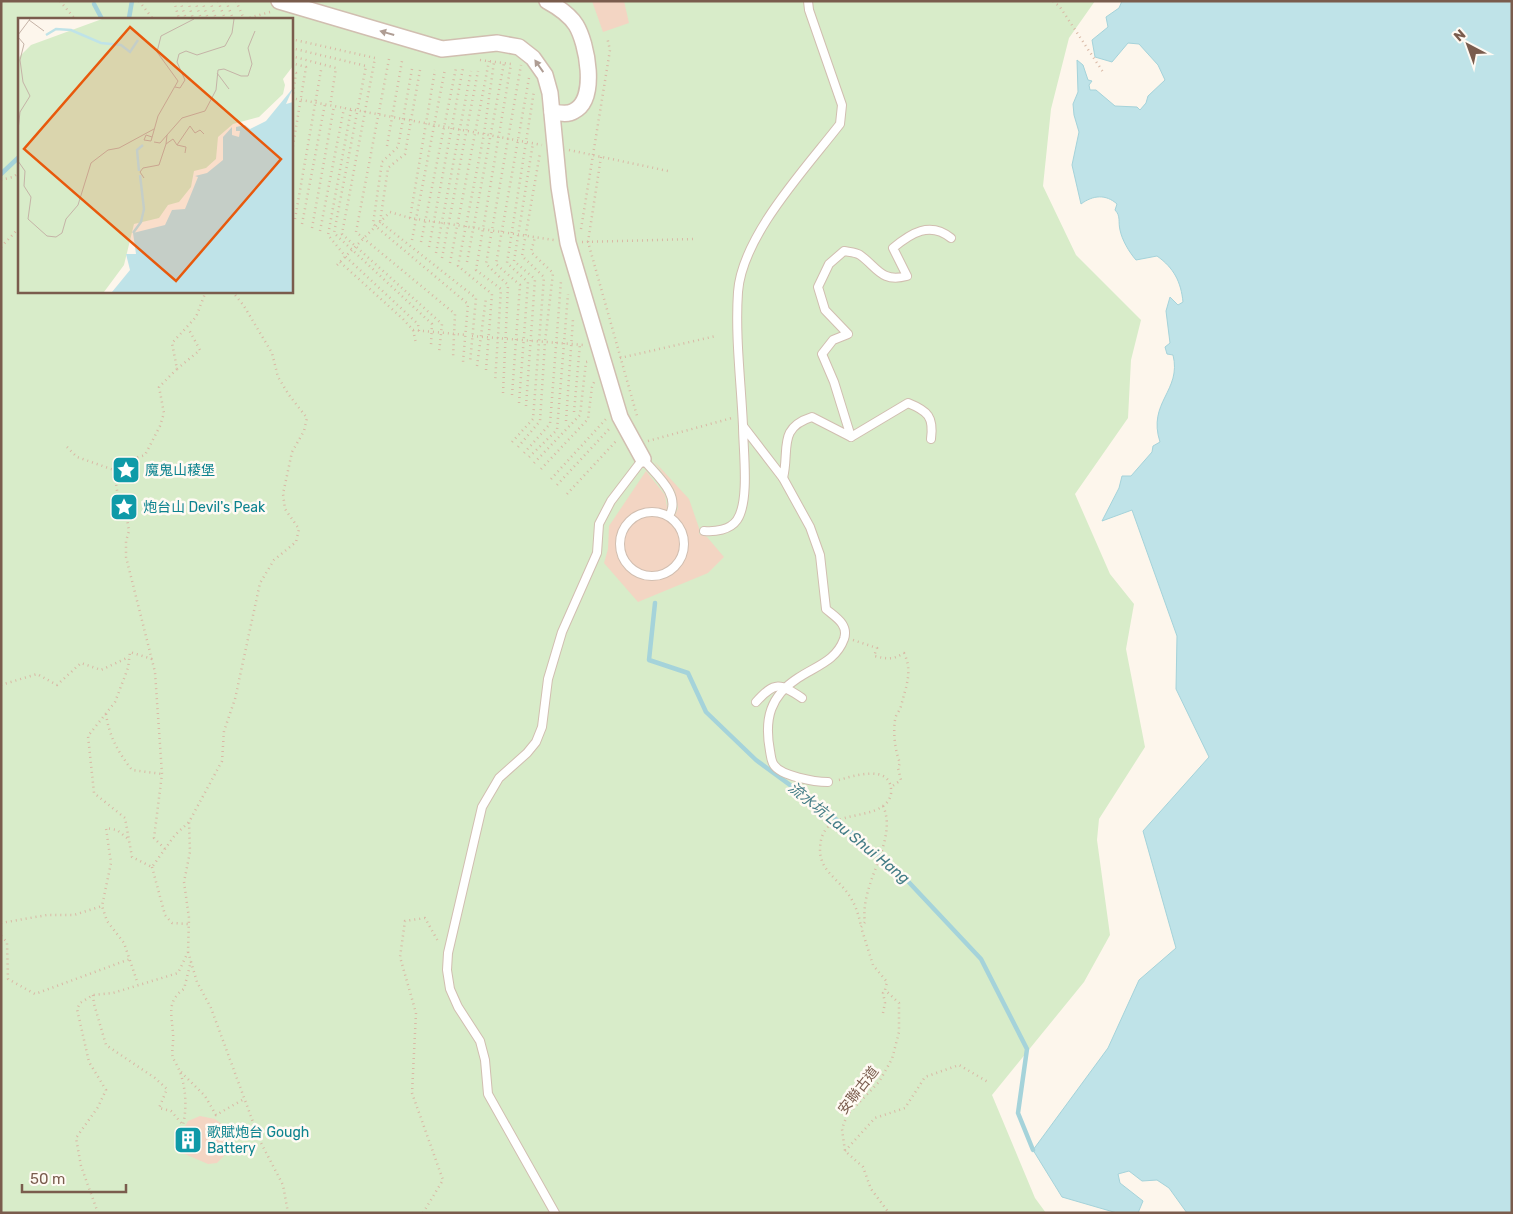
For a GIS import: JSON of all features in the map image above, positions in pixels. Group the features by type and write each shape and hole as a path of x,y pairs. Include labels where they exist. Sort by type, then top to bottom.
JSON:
{"street":[{"path":"279,1 295,8 442,49 497,43 519,47 533,58 545,75 550,93 552,112 548,146 600,355 625,420 643,459"},
{"path":"547,1 564,12 575,24 583,41 587,62 587,83 583,103 579,108 568,113 552,112"}],"lane":[{"path":"704,531 723,530 736,521 744,487 738,291 747,255 763,225 840,124 842,105 809,10 808,1"},
{"path":"851,437 834,382 822,354 833,340 848,334 825,310 818,287 829,264 844,251 859,254 874,269 896,279 907,276 894,248 910,234 929,230 942,231 951,238"},
{"path":"851,437 908,403 924,409 933,424 931,439"},
{"path":"783,478 787,461 786,442 789,430 798,421 812,417 851,437"},
{"path":"743,426 783,478 810,527 820,555 826,609 839,619 845,627 845,637 830,659 786,687 768,717 766,726 772,761 782,772 828,782"},
{"path":"555,1213 488,1094 482,1047 478,1036 452,995 447,962 482,807 498,778 527,753 539,735 544,718 548,680 576,598 597,553 599,524 611,501 643,459 671,494 674,502 669,516"},
{"path":"654,512 669,516 678,525 684,539 685,547 679,562 668,572 660,576 652,577 637,573 624,559 620,550 623,531 635,517 644,513 654,512"},
{"path":"756,702 770,688 778,685 786,687 802,698"}],"path":[{"path":"1,2 5,1"},
{"path":"60,1 74,18"},
{"path":"139,1 151,18"},
{"path":"174,1 179,18"},
{"path":"180,1 186,18"},
{"path":"188,1 193,18"},
{"path":"195,1 202,18"},
{"path":"202,1 208,18"},
{"path":"210,1 216,18"},
{"path":"218,1 225,18"},
{"path":"226,1 233,18"},
{"path":"236,1 244,18"},
{"path":"1053,1 1060,7 1103,72"},
{"path":"573,243 593,155 610,50 607,38"},
{"path":"292,39 375,58 342,234 442,324 439,353"},
{"path":"292,48 366,66 356,110 334,233 351,251 432,324 431,346"},
{"path":"292,56 336,68 332,106 312,228"},
{"path":"472,59 511,64 476,270 501,289 495,382"},
{"path":"502,393 508,285 486,264 522,59"},
{"path":"389,60 356,232 456,314 453,358"},
{"path":"450,263 489,61"},
{"path":"387,146 402,62"},
{"path":"486,370 492,294 458,266 464,226 484,134 494,62"},
{"path":"292,63 306,67 292,152"},
{"path":"467,262 504,63"},
{"path":"421,242 456,68"},
{"path":"429,247 464,68"},
{"path":"412,240 446,69"},
{"path":"512,395 520,285 496,264 519,141 530,69"},
{"path":"295,218 321,70"},
{"path":"412,70 398,147 382,162 373,224 375,228 468,304 463,362"},
{"path":"380,222 388,168 405,154 420,70"},
{"path":"410,218 435,70"},
{"path":"292,71 296,72 292,98 534,143 668,171"},
{"path":"436,253 471,71"},
{"path":"442,258 468,131 478,71"},
{"path":"519,403 528,282 507,263 534,90"},
{"path":"302,224 325,104"},
{"path":"320,231 344,108"},
{"path":"351,110 328,235 346,257 418,324 419,331"},
{"path":"526,406 535,279 514,260 534,143"},
{"path":"512,442 533,418 544,276 522,256 525,236 548,146"},
{"path":"567,494 625,420 620,358 588,242 601,157"},
{"path":"1,180 18,174"},
{"path":"337,265 390,212 410,218 573,243 695,239"},
{"path":"380,222 476,298 470,364"},
{"path":"1,247 18,229"},
{"path":"518,447 540,421 545,342 554,273 531,252 535,237"},
{"path":"340,262 412,330 416,343"},
{"path":"524,453 550,424 561,281"},
{"path":"177,369 172,344 196,317 206,292"},
{"path":"152,867 176,835 189,822 222,761 224,731 235,699 260,582 274,560 296,542 299,529 285,510 283,494 292,452 304,431 308,418 289,395 278,377 272,354 244,306 233,292"},
{"path":"529,457 557,430 568,292"},
{"path":"477,366 486,298"},
{"path":"566,421 573,319"},
{"path":"114,470 130,460 144,455 160,426 164,413 159,386 200,350 188,328"},
{"path":"412,330 580,344 600,355 620,358 716,336"},
{"path":"574,412 580,344"},
{"path":"534,463 580,416 586,362 600,355"},
{"path":"541,469 588,419 592,387 600,355"},
{"path":"639,444 734,417"},
{"path":"551,479 625,420"},
{"path":"557,485 625,420"},
{"path":"67,447 77,457 114,470"},
{"path":"114,470 118,497 125,507 128,531 126,557 155,672 162,774 154,838 166,850"},
{"path":"845,637 877,648 874,656 888,660 904,653 908,661 910,670 908,683 894,719 896,752 900,763 898,768 901,780 891,787"},
{"path":"152,659 130,652 115,702 88,736 94,793 125,818 128,826 127,838 132,857 152,867 165,915 172,923 188,924"},
{"path":"1,685 37,674 57,685 81,663 101,670 129,658"},
{"path":"106,712 112,740 118,753 132,770 162,774"},
{"path":"828,782 876,774 888,780 891,787 889,800 883,806 845,816 832,825 822,841 820,850 822,861 828,871 848,893 861,926"},
{"name":"安聯古道","path":"845,1150 842,1129 847,1116 879,1082 892,1059 896,1047 900,1020 899,1003 885,990 887,982 873,965 861,926 865,922 863,913 866,890 882,849 887,813 883,806"},
{"path":"189,822 190,852 184,882 188,924 188,952 197,982 211,1008 260,1141 283,1185 288,1213"},
{"path":"127,838 117,830 106,828 111,863 102,906 106,921 124,943 139,984"},
{"path":"1,923 47,915 74,915 102,906"},
{"path":"423,1213 442,1180 412,1093 416,1013 400,957 406,921 425,918 439,945"},
{"path":"1,936 7,942 8,979 35,994 130,959"},
{"path":"98,1213 81,1166 76,1138 98,1107 106,1090 89,1062 77,1009 80,1003 93,995 113,993 178,974 188,952"},
{"path":"93,995 106,1045 155,1078 167,1089 159,1108 171,1110 183,1126 186,1111 180,1072 172,1056 174,1036 170,1008 176,995 184,989 191,961"},
{"path":"883,1013 885,1003 883,993 885,990"},
{"path":"889,1213 871,1189 863,1167 845,1150 875,1118 905,1108 925,1077 959,1064 988,1082"},
{"path":"180,1072 205,1096 216,1115 244,1099"}],"green space":[{"path":"1,1 1095,1 1069,38 1051,109 1043,186 1076,255 1141,320 1131,360 1128,418 1075,494 1110,574 1134,604 1126,649 1145,747 1099,819 1097,840 1110,935 1084,982 992,1095 1035,1198 1046,1213 1,1213"}],"water":[{"path":"1122,1 1512,1 1512,1213 1187,1213 1169,1188 1157,1180 1142,1181 1129,1171 1118,1174 1120,1183 1143,1201 1138,1213 1117,1213 1062,1197 1033,1150 1108,1048 1139,980 1176,948 1143,831 1209,757 1176,689 1177,636 1132,510 1102,521 1119,488 1122,476 1131,476 1152,452 1153,446 1160,442 1157,428 1158,417 1173,378 1174,367 1173,355 1167,354 1165,347 1170,343 1166,311 1170,297 1178,305 1183,302 1176,276 1168,265 1157,256 1136,260 1131,253 1124,242 1119,227 1119,217 1115,210 1117,204 1104,197 1095,197 1081,204 1072,165 1079,132 1073,104 1078,92 1077,60 1083,65 1088,80 1092,81 1089,85 1090,90 1096,90 1115,106 1137,107 1140,110 1146,103 1148,96 1165,80 1158,65 1139,44 1128,43 1112,62 1095,57 1092,40 1108,27 1106,17 1119,8"}],"building":[{"path":"592,1 624,1 629,23 603,32"},
{"path":"654,461 689,499 699,528 699,534 707,537 724,557 708,573 638,602 604,563 608,549 609,526 646,471 665,495 667,507 664,519 669,522 674,518 678,508 675,491"},
{"name":"歌賦炮台 Gough Battery","path":"200,1116 215,1119 223,1125 227,1132 227,1149 224,1156 217,1163 208,1164 180,1152 180,1135 188,1121"}],"waterway":[{"path":"129,18 132,1"},
{"path":"94,4 101,18"},
{"path":"1,174 18,158"},
{"name":"流水坑 Lau Shui Hang","path":"655,603 649,660 688,673 706,712 756,760 831,815 903,876 981,959 1027,1049 1018,1113 1033,1150"}],"place":[{"name":"魔鬼山稜堡","path":"126,470"},
{"name":"炮台山 Devil's Peak","path":"124,507"},
{"name":"歌賦炮台 Gough Battery","path":"188,1140"}]}
